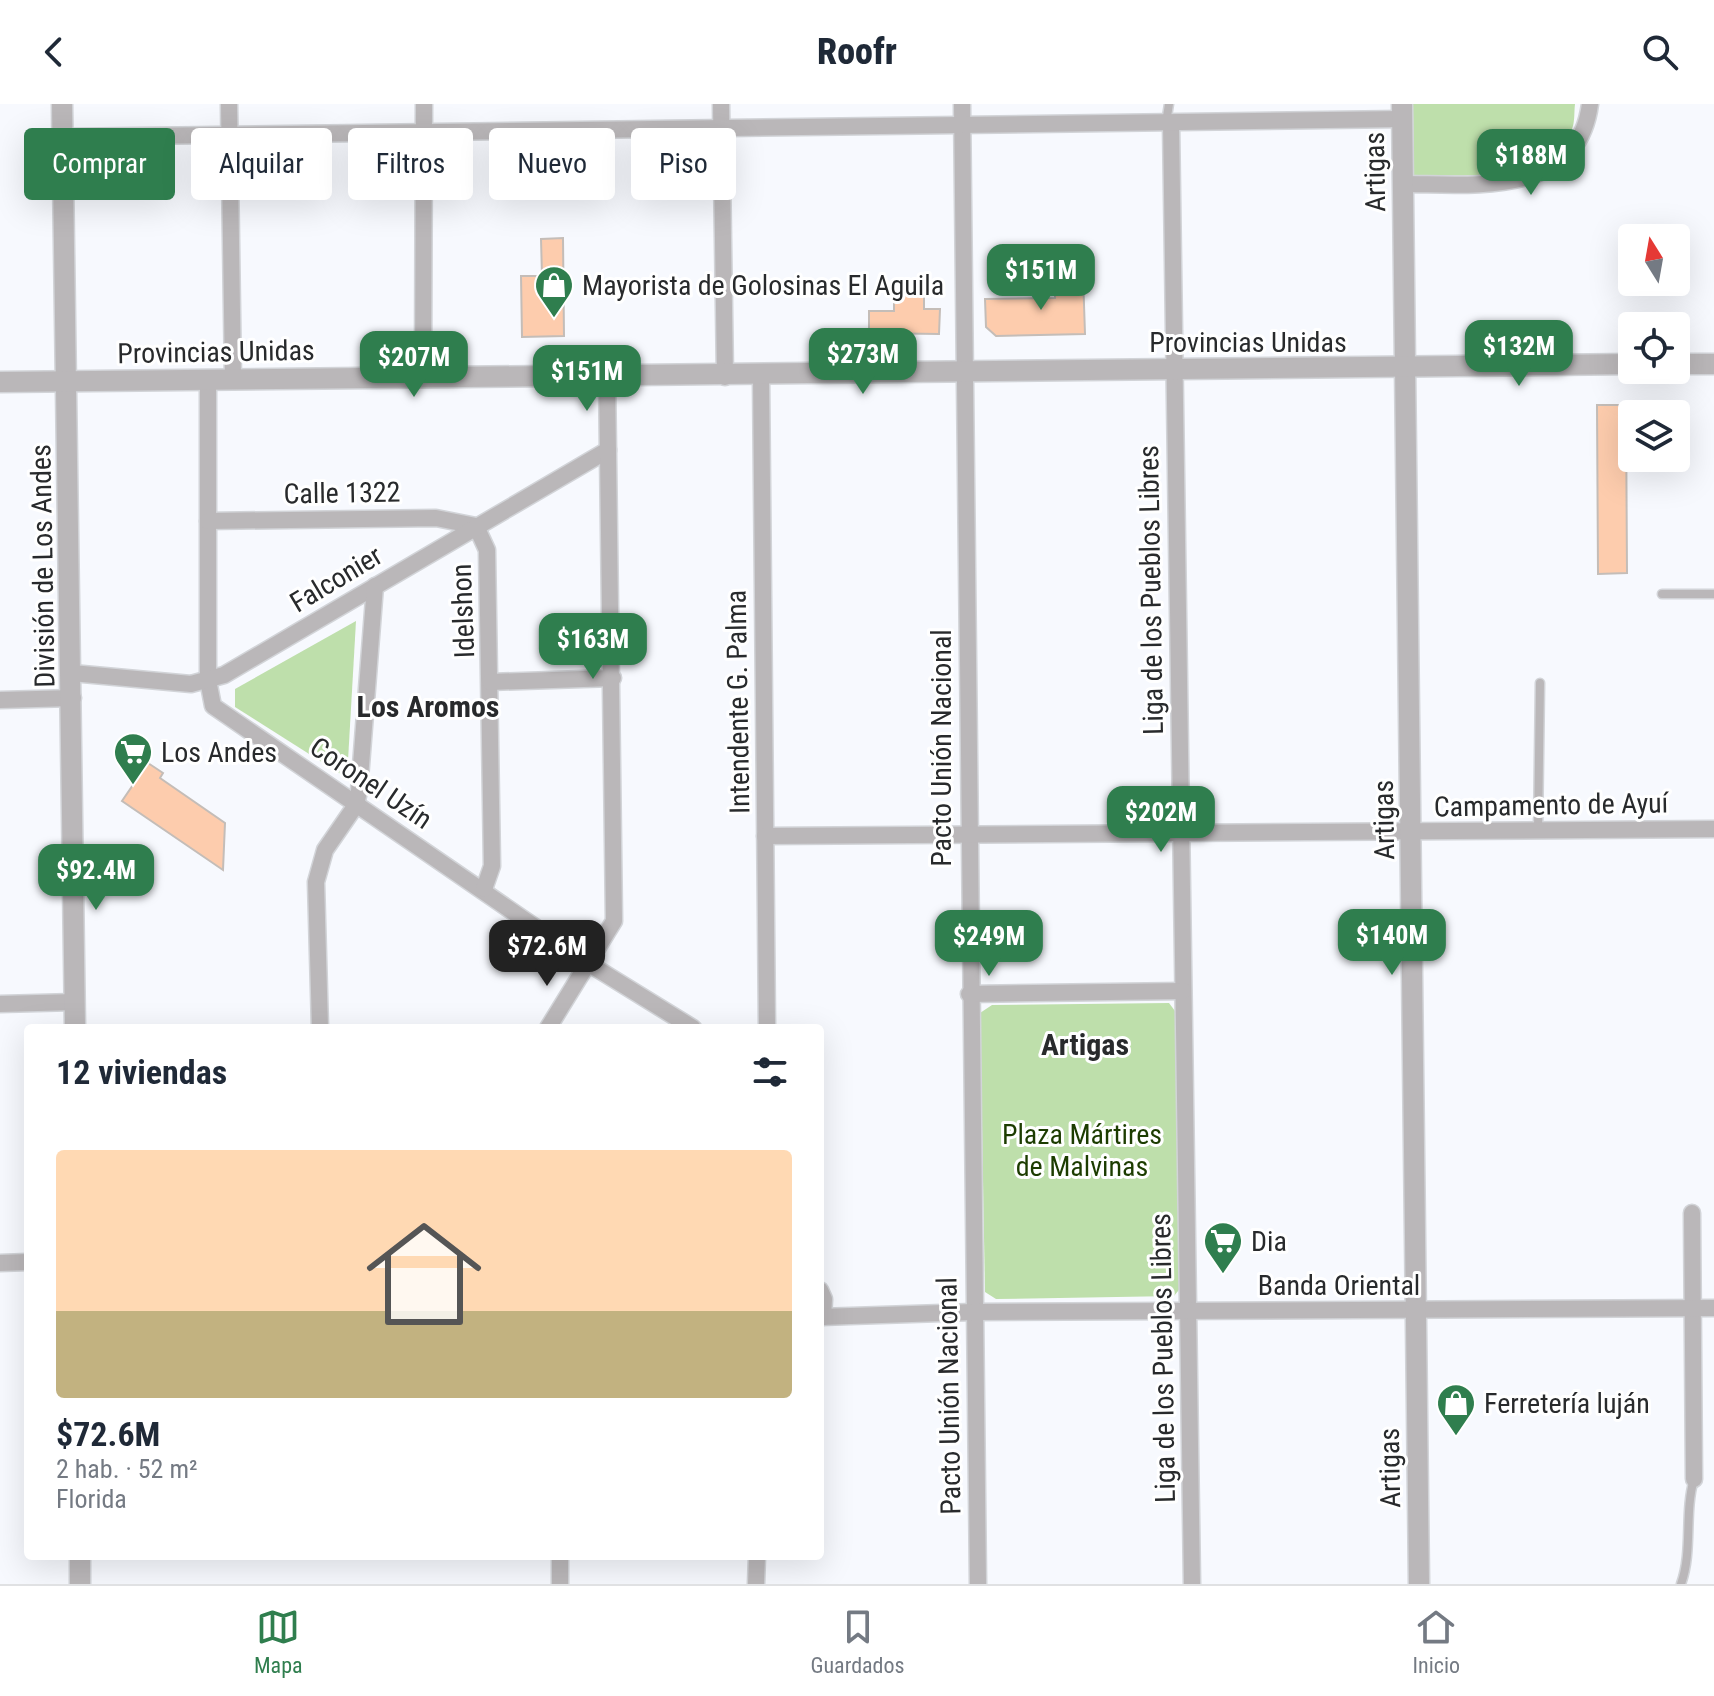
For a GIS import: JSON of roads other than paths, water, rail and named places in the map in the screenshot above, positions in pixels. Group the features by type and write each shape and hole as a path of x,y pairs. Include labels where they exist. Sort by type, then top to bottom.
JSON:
{"street":[{"name":"División de Los Andes","path":"62,104 62,128"},
{"path":"229,104 229,128"},
{"path":"424,104 424,128"},
{"path":"721,104 725,377"},
{"name":"Pacto Unión Nacional","path":"962,104 969,994 978,1584"},
{"path":"1403,184 1510,183 1530,177 1561,161 1571,151 1590,104"},
{"path":"473,132 1168,123 1402,111"},
{"name":"Artigas","path":"1402,111 1413,833 1419,1584"},
{"name":"Liga de los Pueblos Libres","path":"1168,123 1192,1584"},
{"name":"División de Los Andes","path":"63,200 73,698 75,1024"},
{"path":"230,200 233,380"},
{"path":"423,377 424,200"},
{"name":"Provincias Unidas","path":"0,382 725,377 1618,364"},
{"path":"1690,364 1714,364"},
{"path":"550,1024 614,921 607,376"},
{"name":"Intendente G. Palma","path":"761,376 767,1024"},
{"name":"Coronel Uzín","path":"208,381 208,680 209,697 218,710 484,889 586,962 687,1024"},
{"name":"Falconier","path":"72,673 173,683 208,680 224,675 608,450"},
{"name":"Calle 1322","path":"208,521 436,518 476,526"},
{"name":"Idelshon","path":"476,526 487,550 490,682 492,866 484,889"},
{"path":"320,1024 316,882 325,850 356,805 375,586"},
{"path":"490,682 613,678"},
{"path":"0,700 73,698"},
{"name":"Campamento de Ayuí","path":"765,836 1714,829"},
{"path":"969,994 1183,991"},
{"path":"0,1004 75,1002"},
{"path":"1692,1213 1694,1479"},
{"path":"0,1263 24,1262"},
{"name":"Banda Oriental","path":"824,1317 973,1312 1714,1308"},
{"path":"80,1560 80,1584"},
{"path":"560,1560 560,1584"},
{"path":"756,1584 757,1560"}],"lane":[{"path":"1168,123 1169,104"},
{"path":"1662,594 1714,594"},
{"path":"1538,832 1540,683"},
{"path":"1681,1584 1686,1562 1688,1499 1694,1479"}],"place":[{"name":"Mayorista de Golosinas El Aguila","path":"554,319"},
{"name":"Los Andes","path":"133,786"},
{"name":"Dia","path":"1223,1275"},
{"name":"Ferretería luján","path":"1456,1437"}],"district":[{"name":"Los Aromos","path":"428,706"},
{"name":"Artigas","path":"1085,1044"}],"park label":[{"name":"Plaza Mártires de Malvinas","path":"1082,1150"}]}
